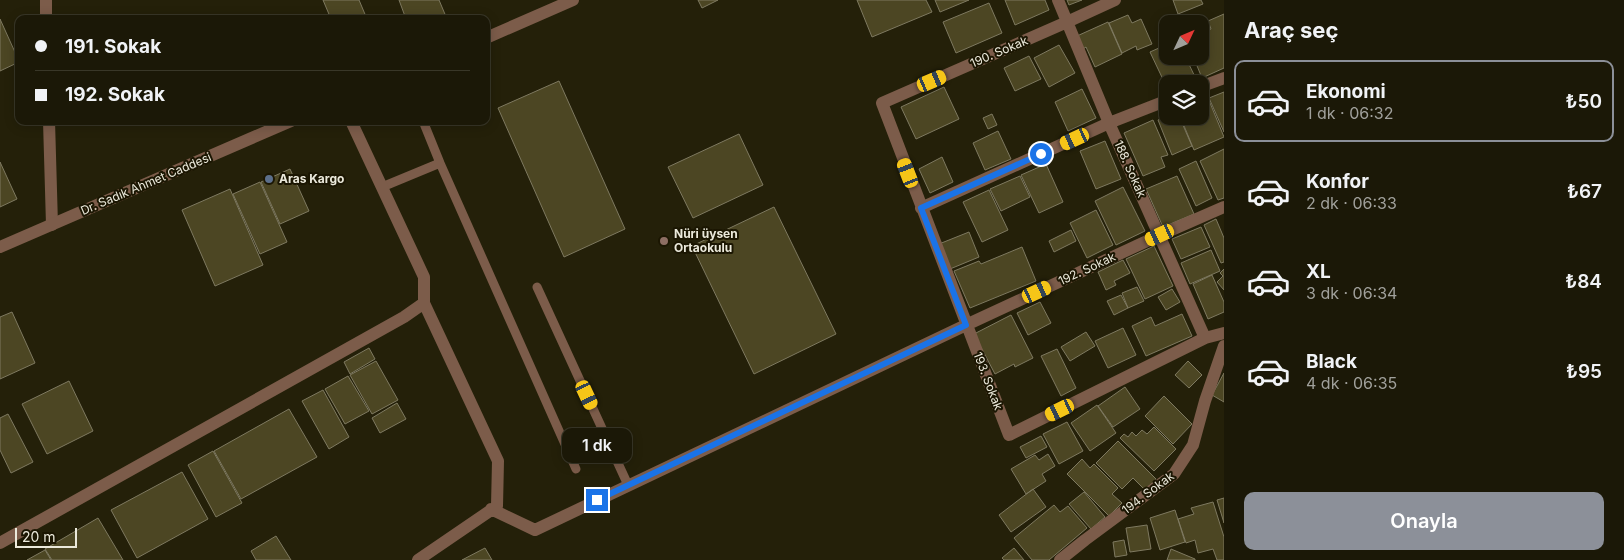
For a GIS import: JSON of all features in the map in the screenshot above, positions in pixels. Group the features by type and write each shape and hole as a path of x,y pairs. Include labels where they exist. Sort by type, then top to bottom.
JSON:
{"street":[{"path":"46,0 46,15"},
{"path":"490,36 573,0"},
{"name":"188. Sokak","path":"1058,0 1205,338"},
{"name":"190. Sokak","path":"882,103 1115,0"},
{"path":"1209,84 1224,78"},
{"name":"193. Sokak","path":"882,103 1009,435 1205,338 1224,333"},
{"path":"921,208 1110,123 1159,104"},
{"path":"49,125 52,225"},
{"name":"Dr. Sadık Ahmet Caddesi","path":"0,247 282,125"},
{"path":"352,125 424,277 424,303 498,461 497,506 418,560"},
{"name":"192. Sokak","path":"491,509 535,530 966,325 1224,207"},
{"path":"0,543 404,317 424,303"},
{"name":"194. Sokak","path":"1060,560 1084,540 1174,474 1193,445 1205,401 1224,346"}],"lane":[{"path":"425,125 576,469"},
{"path":"382,187 440,163"},
{"path":"537,287 628,486"}],"building":[{"path":"323,0 359,0 365,15 329,15"},
{"path":"399,0 439,0 445,15 405,15"},
{"path":"698,0 718,0 702,8"},
{"path":"857,0 926,0 932,12 872,37"},
{"path":"935,0 969,0 940,12"},
{"path":"1005,0 1045,0 1049,10 1015,25"},
{"path":"1067,0 1082,0 1069,5"},
{"path":"1173,0 1201,0 1203,4 1178,14"},
{"path":"989,3 1002,33 956,53 943,22"},
{"path":"1224,14 1224,68 1209,75 1201,75 1197,65 1209,65 1209,30 1211,29 1209,21"},
{"path":"1128,15 1132,23 1141,19 1152,44 1137,50 1136,46 1122,53 1109,23"},
{"path":"0,19 15,52 15,64 0,71"},
{"path":"1108,22 1122,54 1095,67 1086,47 1083,49 1077,36"},
{"path":"1059,45 1075,73 1049,87 1034,58"},
{"path":"1159,48 1159,65 1189,65 1194,75 1161,75 1150,52"},
{"path":"1029,56 1041,79 1015,91 1004,68"},
{"path":"559,81 625,229 564,257 498,108"},
{"path":"944,87 959,119 916,139 901,107"},
{"path":"1082,89 1096,118 1068,131 1055,102"},
{"path":"1224,92 1224,132 1209,98"},
{"path":"1209,100 1224,137 1194,150 1184,125 1209,125"},
{"path":"992,114 997,125 988,129 983,118"},
{"path":"1153,120 1168,155 1161,157 1165,167 1143,176 1124,133"},
{"path":"1160,125 1183,125 1192,146 1172,155"},
{"path":"998,131 1011,159 985,170 973,143"},
{"path":"739,134 763,185 693,218 668,167"},
{"path":"1105,141 1121,179 1096,189 1080,151"},
{"path":"1224,149 1224,198 1218,200 1200,161"},
{"path":"942,157 953,182 930,193 919,169"},
{"path":"1196,161 1212,198 1196,206 1179,169"},
{"path":"0,162 17,199 0,207"},
{"path":"1046,164 1063,202 1039,213 1021,175"},
{"path":"290,169 309,211 280,224 261,182"},
{"path":"1020,176 1030,197 1001,211 990,189"},
{"path":"1177,176 1194,214 1163,227 1146,189"},
{"path":"260,182 287,242 260,254 233,194"},
{"path":"1123,187 1145,231 1116,245 1095,201"},
{"path":"230,189 263,265 215,286 182,210"},
{"path":"989,190 1008,230 982,242 963,202"},
{"path":"774,207 836,334 754,374 692,246"},
{"path":"1096,210 1113,245 1087,258 1070,223"},
{"path":"1216,219 1224,238 1224,262 1221,263 1204,225"},
{"path":"1201,227 1210,247 1181,259 1172,239"},
{"path":"1071,230 1076,241 1054,252 1049,241"},
{"path":"969,232 979,257 950,269 939,244"},
{"path":"1154,246 1173,286 1145,299 1126,259"},
{"path":"1022,247 1036,281 970,308 954,271 979,261 981,264"},
{"path":"1211,250 1220,271 1190,284 1181,263"},
{"path":"1123,260 1130,273 1114,281 1116,285 1106,290 1098,272"},
{"path":"1224,269 1224,290 1217,282 1223,276 1220,273"},
{"path":"1212,275 1224,302 1224,312 1208,319 1193,284"},
{"path":"1137,287 1144,301 1128,308 1122,293"},
{"path":"1172,289 1180,302 1166,310 1158,297"},
{"path":"1121,295 1128,308 1114,315 1107,301"},
{"path":"1040,302 1051,323 1028,335 1017,313"},
{"path":"12,312 35,363 0,379 0,317"},
{"path":"1182,314 1192,336 1146,356 1132,326 1151,317 1155,326"},
{"path":"1011,315 1033,358 1015,367 1014,364 995,374 974,334"},
{"path":"1123,328 1136,355 1108,368 1095,341"},
{"path":"1086,332 1095,346 1070,361 1061,347"},
{"path":"369,348 375,359 350,374 344,362"},
{"path":"1057,349 1076,388 1061,396 1041,356"},
{"path":"376,361 398,400 372,414 350,375"},
{"path":"1188,361 1202,375 1189,388 1175,375"},
{"path":"1224,373 1224,402 1212,395"},
{"path":"348,376 369,411 345,424 325,389"},
{"path":"69,381 93,431 47,454 22,404"},
{"path":"1125,387 1140,409 1113,427 1098,406"},
{"path":"323,390 349,437 329,449 302,401"},
{"path":"1164,396 1192,424 1173,444 1145,416"},
{"path":"397,403 406,419 380,433 372,418"},
{"path":"1097,405 1116,433 1090,451 1071,423"},
{"path":"289,409 317,457 241,499 214,451"},
{"path":"8,414 33,462 11,473 0,450 0,418"},
{"path":"1067,422 1083,451 1059,464 1043,434"},
{"path":"1154,427 1176,449 1154,471 1120,438 1124,434 1128,437 1132,432 1136,436 1142,430 1147,434"},
{"path":"1041,436 1047,447 1026,458 1020,447"},
{"path":"1118,441 1156,479 1145,490 1133,478 1122,489 1096,463"},
{"path":"213,451 242,503 216,517 188,465"},
{"path":"1048,454 1055,466 1042,474 1046,481 1026,494 1011,469 1035,455 1039,460"},
{"path":"1082,459 1090,468 1094,464 1118,488 1112,494 1122,503 1109,516 1067,474"},
{"path":"182,472 208,519 137,558 111,510"},
{"path":"1033,489 1046,507 1011,532 999,515"},
{"path":"1084,492 1105,517 1091,529 1069,504"},
{"path":"1224,498 1224,523 1217,500"},
{"path":"1213,502 1224,537 1224,560 1217,560 1213,549 1198,553 1195,540 1186,543 1178,519 1194,514 1191,508"},
{"path":"1054,505 1060,512 1068,506 1087,528 1049,560 1032,560 1014,538"},
{"path":"1175,510 1185,542 1160,550 1150,518"},
{"path":"98,518 123,560 52,560 45,549"},
{"path":"1147,525 1151,549 1130,552 1126,528"},
{"path":"276,536 291,560 256,560 251,551"},
{"path":"1124,540 1127,555 1115,557 1113,542"},
{"path":"485,548 492,560 462,560"},
{"path":"1014,548 1024,560 1004,560 1002,558"},
{"path":"1171,549 1195,559 1195,560 1167,560"},
{"path":"45,550 51,560 27,560"}],"place":[{"name":"Aras Kargo","path":"269,179"},
{"name":"Nüri üysen Ortaokulu","path":"664,241"}],"route":[{"path":"597,500 966,325 921,208 1041,154"}]}
